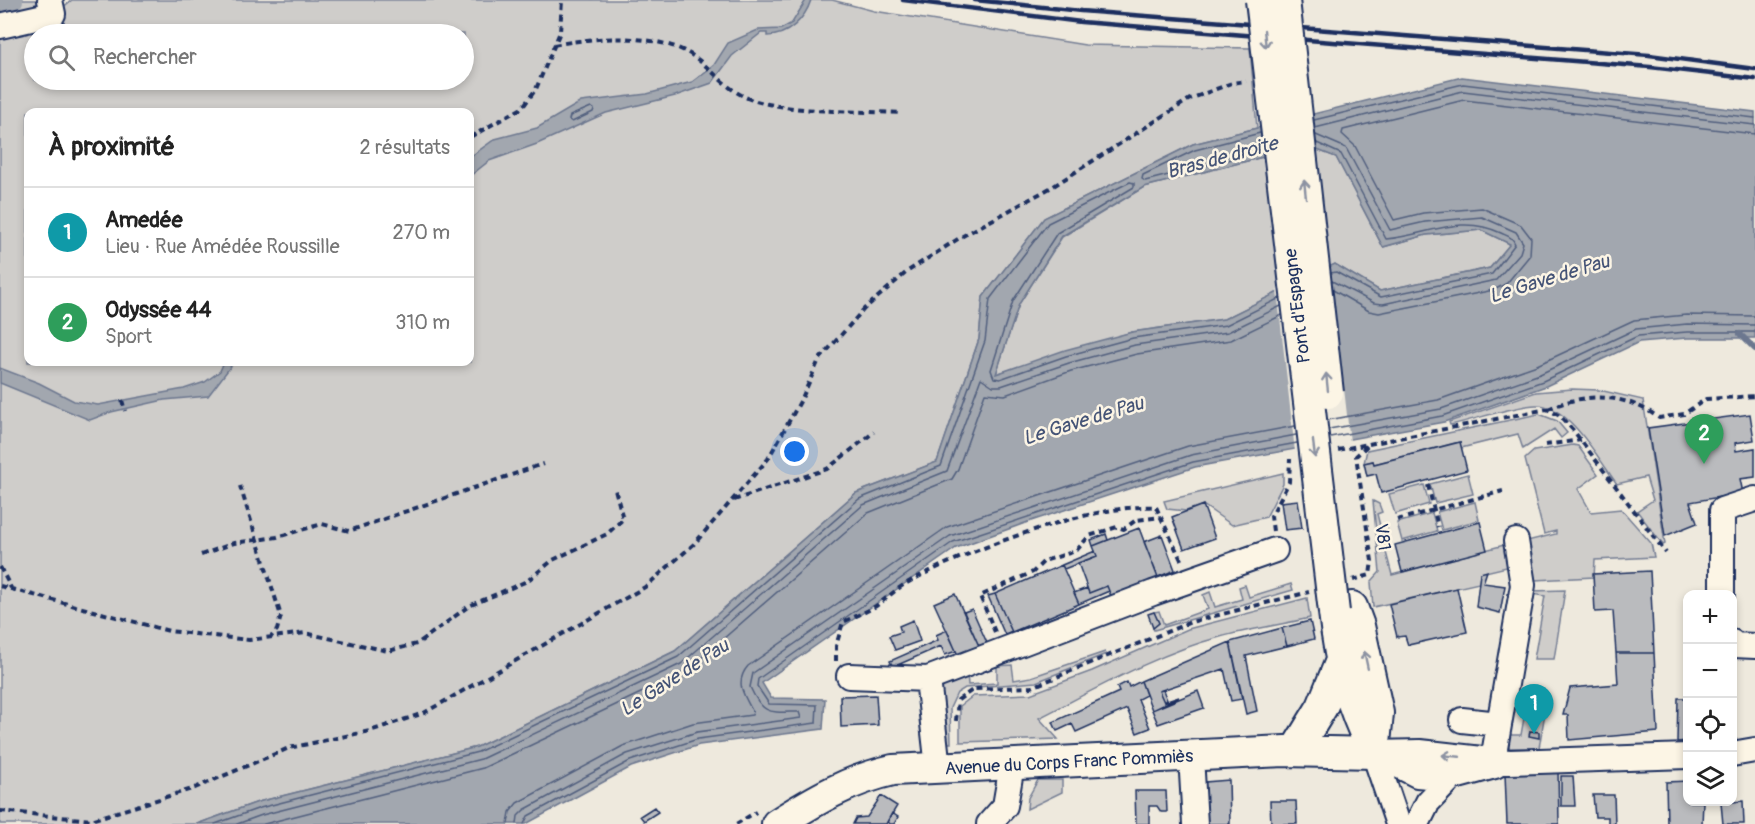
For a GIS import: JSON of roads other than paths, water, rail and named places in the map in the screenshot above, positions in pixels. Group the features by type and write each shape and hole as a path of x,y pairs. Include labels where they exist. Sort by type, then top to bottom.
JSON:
{"main road":[{"name":"Pont d'Espagne","path":"1261,0 1339,597"},
{"name":"Pont d'Espagne","path":"1284,0 1339,597"},
{"path":"1339,597 1340,663 1357,717 1374,753"},
{"path":"1339,597 1359,626 1378,713 1374,753"},
{"path":"1295,751 1322,707 1340,663"},
{"name":"Avenue du Corps Franc Pommiès","path":"777,824 832,790 863,776 893,770 1295,751 1374,753"}],"street":[{"path":"0,26 53,14 50,1"},
{"path":"1722,590 1724,553 1722,510 1755,499"},
{"path":"1501,761 1499,724 1522,585 1516,541"},
{"path":"849,676 928,679 1275,550"},
{"path":"1733,644 1755,646"},
{"path":"928,679 938,768"},
{"path":"1462,720 1499,724"},
{"path":"1737,753 1755,750"},
{"path":"1374,753 1420,752 1501,761 1683,756"},
{"path":"1374,753 1417,776 1451,778 1501,761"},
{"path":"1374,753 1398,824"},
{"path":"1191,756 1195,824"},
{"path":"989,824 1005,806 1012,765"},
{"path":"1417,824 1428,802 1451,778"}],"water":[{"path":"806,0 811,0 805,14 795,25 775,35 767,36 767,33 761,33 732,56 712,83 675,96 606,113 537,144 489,161 474,173 474,154 495,139 537,128 581,102 647,94 692,82 714,65 728,43 758,30 781,29 792,23"},
{"path":"1462,77 1755,112 1755,338 1687,338 1639,342 1546,386 1444,422 1195,467 956,548 762,683 771,698 825,699 823,729 699,745 631,767 526,824 197,824 258,802 477,747 675,651 856,493 937,462 979,339 983,297 1044,218 1193,144","holes":["1307,146 1336,157 1383,247 1426,235 1481,230 1510,244 1490,268 1380,291 1335,264 1224,319 1132,332 1065,350 996,374 1019,304 1062,236 1144,187"]},
{"path":"222,366 231,366 208,396 164,400 111,412 90,420 0,383 0,368 39,383 74,401 98,405 184,389 205,382 220,371"}],"waterway":[{"path":"0,3 13,0"},
{"path":"1740,334 1755,349"}],"railway":[{"path":"903,0 1081,22 1650,67 1755,79"},
{"path":"975,0 1081,11 1649,55 1755,69"}],"place":[{"name":"Odyssée 44","path":"1704,464"},
{"name":"Amedée","path":"1534,734"}],"water label":[{"name":"Bras de droite","path":"1222,157"},
{"name":"Le Gave de Pau","path":"1549,278"},
{"name":"Le Gave de Pau","path":"1083,420"},
{"name":"Le Gave de Pau","path":"674,677"}]}
